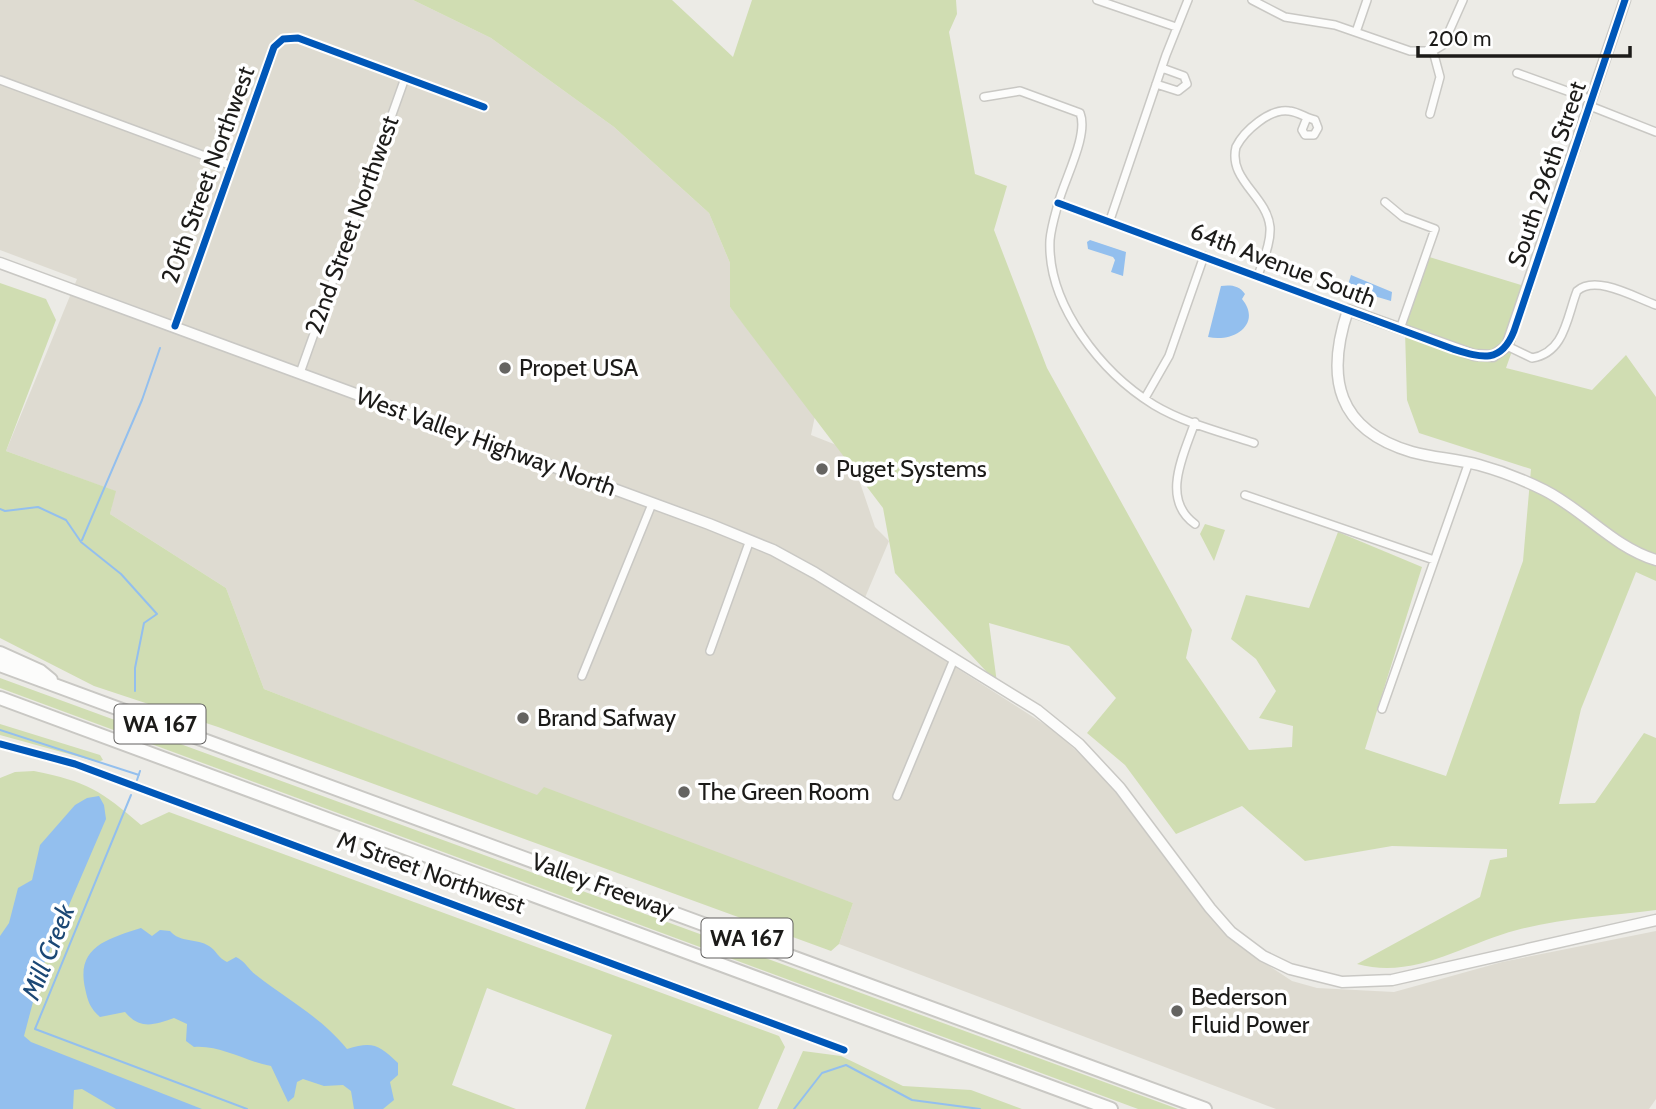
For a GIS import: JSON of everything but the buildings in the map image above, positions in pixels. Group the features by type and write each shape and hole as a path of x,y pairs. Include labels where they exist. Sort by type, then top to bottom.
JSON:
{"highway":[{"path":"0,653 40,670 63,688"},
{"name":"Valley Freeway","path":"0,665 1205,1109"},
{"name":"Valley Freeway","path":"0,698 1111,1109"},
{"path":"0,706 194,770"}],"main road":[{"name":"South 296th Street","path":"1507,346 1625,0"},
{"name":"West Valley Highway North","path":"0,263 750,540 815,573 1027,702 1079,744 1121,788 1224,924 1254,949 1290,969 1335,981 1392,981 1656,920"},
{"name":"64th Avenue South","path":"1348,310 1468,354 1496,355 1507,346"},
{"path":"1348,310 1339,342 1337,373 1340,396 1346,408 1373,434 1412,452 1469,463 1546,491 1627,548 1656,560"}],"street":[{"path":"1097,0 1176,27"},
{"path":"1110,220 1161,68 1188,0"},
{"path":"1252,0 1285,17 1328,23 1410,51 1433,51 1443,45 1451,33 1463,0"},
{"path":"1356,32 1367,0"},
{"name":"20th Street Northwest","path":"174,326 274,47 283,39 298,38 405,78"},
{"path":"1430,114 1440,77 1433,51"},
{"path":"1156,84 1178,91 1187,84 1184,76 1161,68"},
{"path":"1517,74 1656,132"},
{"path":"405,78 484,107"},
{"name":"22nd Street Northwest","path":"300,373 405,78"},
{"path":"0,80 232,166"},
{"path":"984,97 1020,91 1080,113 1083,127 1058,203 1050,240 1060,291 1072,320 1121,381 1145,398 1195,422 1254,443"},
{"path":"1258,276 1269,239 1270,223 1261,203 1238,170 1236,147 1250,130 1276,112 1291,111 1306,120"},
{"path":"1385,202 1403,217 1435,229 1400,329"},
{"name":"64th Avenue South","path":"1058,203 1348,310"},
{"path":"1145,398 1169,356 1204,256"},
{"path":"1507,346 1532,358 1554,348 1560,341 1577,290 1583,286 1597,284 1656,305"},
{"path":"1195,422 1176,485 1183,512 1195,524"},
{"path":"1382,709 1469,463"},
{"path":"1245,495 1434,560"},
{"path":"582,676 652,503"},
{"path":"710,651 750,540"},
{"path":"897,796 954,659"},
{"name":"M Street Northwest","path":"0,744 75,764 522,927 844,1049"}],"shaded area":[{"path":"0,0 413,0 491,38 614,127 709,213 730,263 730,307 815,416 811,435 849,450 875,527 889,541 861,607 1055,731 1098,771 1242,948 1292,981 1317,988 1394,992 1502,962 1656,931 1656,1099 1649,1109 1276,1109 839,944 853,903 537,796 264,689 226,588 110,514 115,491 6,451 77,279 0,250"}],"green space":[{"path":"413,0 672,0 733,57 752,0 956,0 957,14 949,32 975,174 1007,186 994,230 1047,368 1192,630 1186,658 1249,750 1292,747 1293,726 1259,718 1276,691 1256,659 1231,639 1246,595 1309,608 1338,532 1422,567 1365,749 1446,776 1523,561 1531,469 1419,433 1407,400 1405,331 1400,329 1426,256 1534,289 1506,368 1592,390 1626,355 1656,397 1656,581 1636,572 1581,709 1559,804 1595,803 1644,733 1656,738 1656,910 1534,926 1497,936 1419,964 1378,968 1357,964 1480,897 1490,860 1507,857 1507,849 1392,846 1305,861 1242,806 1176,834 1125,765 1087,733 1116,698 1069,646 989,623 997,683 895,573 883,508 730,307 730,263 709,213 614,127 491,38"},
{"path":"0,283 46,299 56,320 6,451 116,491 110,514 226,588 264,689 537,795 544,787 853,903 839,944 831,951 218,727 94,686 0,638"},
{"path":"1205,524 1225,530 1214,561 1200,534"},
{"path":"0,678 1178,1109 1138,1109 0,688"},
{"path":"0,724 100,755 103,760 98,762 0,735"},
{"path":"34,771 68,779 92,789 115,803 141,825 169,812 779,1036 785,1047 758,1109 585,1109 612,1035 487,988 452,1085 516,1109 0,1109 0,778 15,772"},
{"path":"803,1051 841,1056 903,1086 971,1090 1022,1109 777,1109"}],"water":[{"path":"1090,240 1126,252 1123,276 1111,272 1115,260 1113,257 1088,249 1087,242"},
{"path":"1351,275 1392,292 1391,301 1347,288"},
{"path":"1221,286 1237,287 1243,291 1245,294 1242,299 1249,316 1243,329 1236,334 1228,337 1208,337"},
{"path":"99,796 104,805 106,819 42,968 24,1036 31,1042 202,1109 116,1109 82,1089 74,1090 73,1109 0,1109 0,936 9,923 18,888 32,880 40,845 75,805 87,798"},
{"path":"141,928 152,936 160,930 170,931 179,937 204,944 227,962 236,957 315,1018 347,1049 370,1045 386,1052 398,1063 398,1075 390,1082 394,1100 383,1109 354,1109 351,1091 343,1085 324,1086 303,1079 297,1082 294,1097 288,1102 271,1066 214,1048 194,1047 186,1041 187,1024 174,1018 160,1023 142,1024 125,1012 100,1017 87,997 83,974 85,963 90,954 106,941"}],"waterway":[{"path":"82,540 142,400 160,348"},
{"name":"Mill Creek","path":"0,509 5,511 38,507 66,520 81,542 121,574 157,614 144,623 135,668 135,691"},
{"path":"0,730 139,775"},
{"name":"Mill Creek","path":"137,780 140,771"},
{"name":"Mill Creek","path":"131,795 35,1029 247,1109"},
{"name":"Mill Creek","path":"794,1109 822,1073 846,1065 912,1100 980,1109"}],"cycle path":[{"path":"1058,203 1453,349 1473,355 1497,354 1509,342 1514,331 1625,0"},
{"path":"175,326 274,47 283,39 298,38 484,107"},
{"path":"0,744 75,764 844,1050"}],"place":[{"name":"Propet USA","path":"505,368"},
{"name":"Puget Systems","path":"822,469"},
{"name":"Brand Safway","path":"523,718"},
{"name":"The Green Room","path":"684,792"},
{"name":"Bederson Fluid Power","path":"1177,1011"}]}
